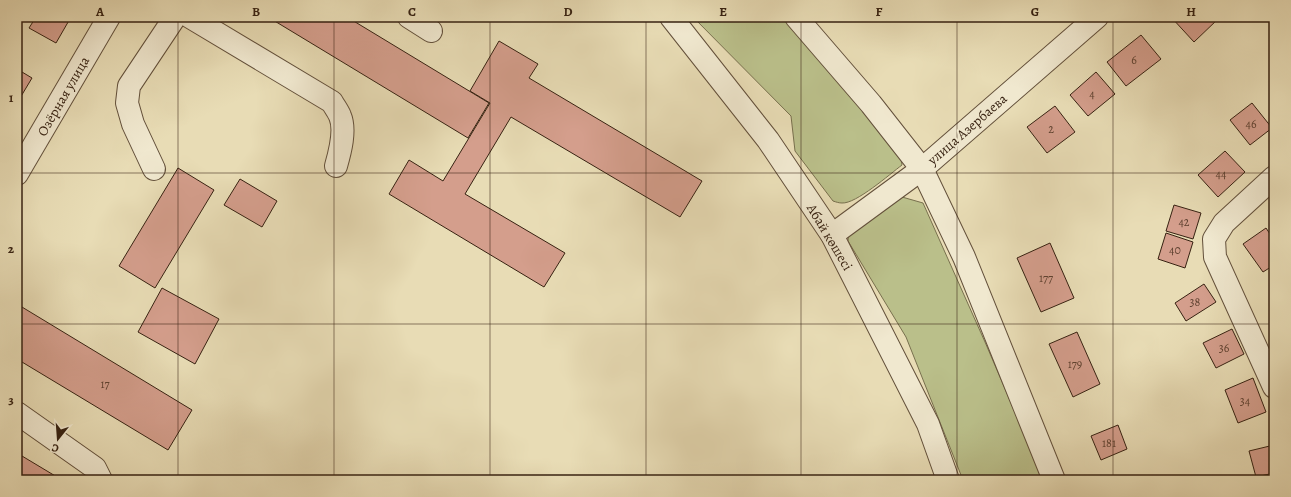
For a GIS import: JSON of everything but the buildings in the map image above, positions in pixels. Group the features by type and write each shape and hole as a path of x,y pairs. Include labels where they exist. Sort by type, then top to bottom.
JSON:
{"street":[{"name":"Озёрная улица","path":"19,168 109,17"},
{"path":"154,169 132,124 127,103 129,86 175,17"},
{"path":"190,17 332,102 341,116 341,151 336,166"},
{"path":"409,17 431,31"},
{"name":"Абай көшесі","path":"671,17 768,140 832,235 928,424 948,480"},
{"path":"796,17 872,104 922,169 964,257 1054,480"},
{"name":"улица Азербаева","path":"832,235 922,169 1097,17"},
{"path":"1274,177 1224,223 1214,239 1215,257 1274,387"},
{"path":"17,413 95,468 101,480"}],"green space":[{"path":"693,17 784,17 829,65 899,146 902,165 873,188 856,199 842,203 833,201 795,151 791,116"},
{"path":"902,197 923,203 1044,480 963,480 906,337 848,241 849,231"}]}
